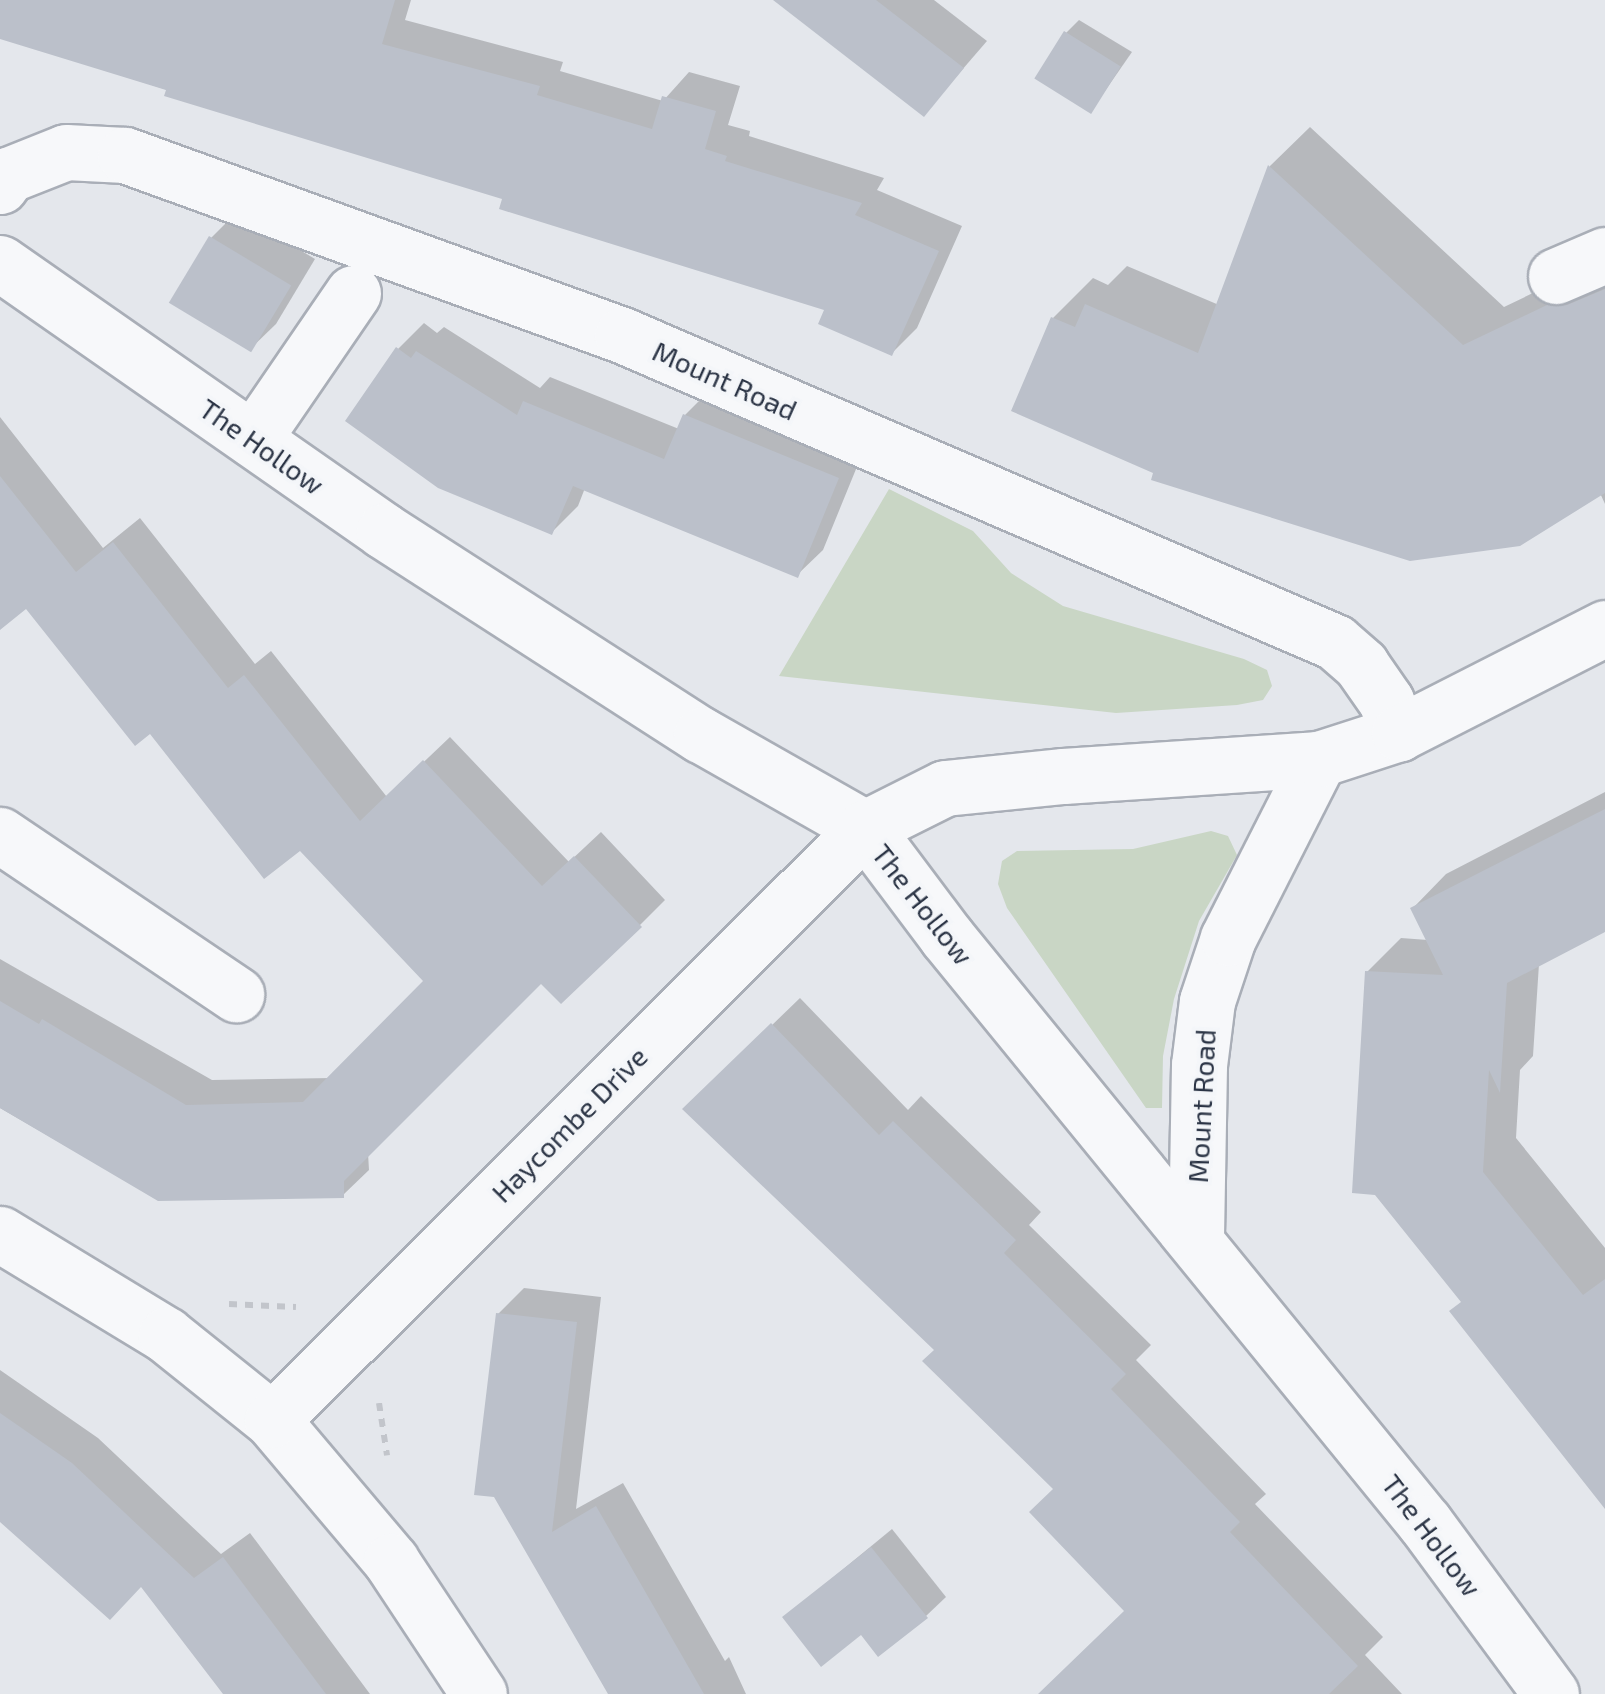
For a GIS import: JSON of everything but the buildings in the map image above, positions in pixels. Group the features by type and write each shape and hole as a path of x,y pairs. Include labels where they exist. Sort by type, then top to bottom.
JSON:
{"street":[{"name":"Mount Road","path":"0,186 8,175 66,152 124,156 622,334 1335,642 1361,665 1386,701 1399,732"},
{"path":"1556,276 1605,255"},
{"name":"The Hollow","path":"0,264 384,532 701,736 864,828 946,936 1196,1237 1425,1524 1551,1694"},
{"path":"254,439 352,294"},
{"path":"864,828 945,788 1319,759 1399,732 1605,628"},
{"name":"Mount Road","path":"1196,1237 1199,1066 1207,1001 1228,938 1319,759"},
{"name":"Haycombe Drive","path":"272,1420 864,828"},
{"path":"0,835 236,994"},
{"path":"0,1234 166,1335 272,1420 391,1561 479,1694"}],"green space":[{"path":"889,489 973,531 1011,573 1063,606 1244,659 1267,670 1272,686 1263,700 1237,705 1116,713 779,676"},
{"path":"1211,831 1228,836 1237,855 1199,921 1174,999 1163,1056 1162,1108 1146,1108 1007,908 998,884 1002,861 1017,851 1133,849"}]}
